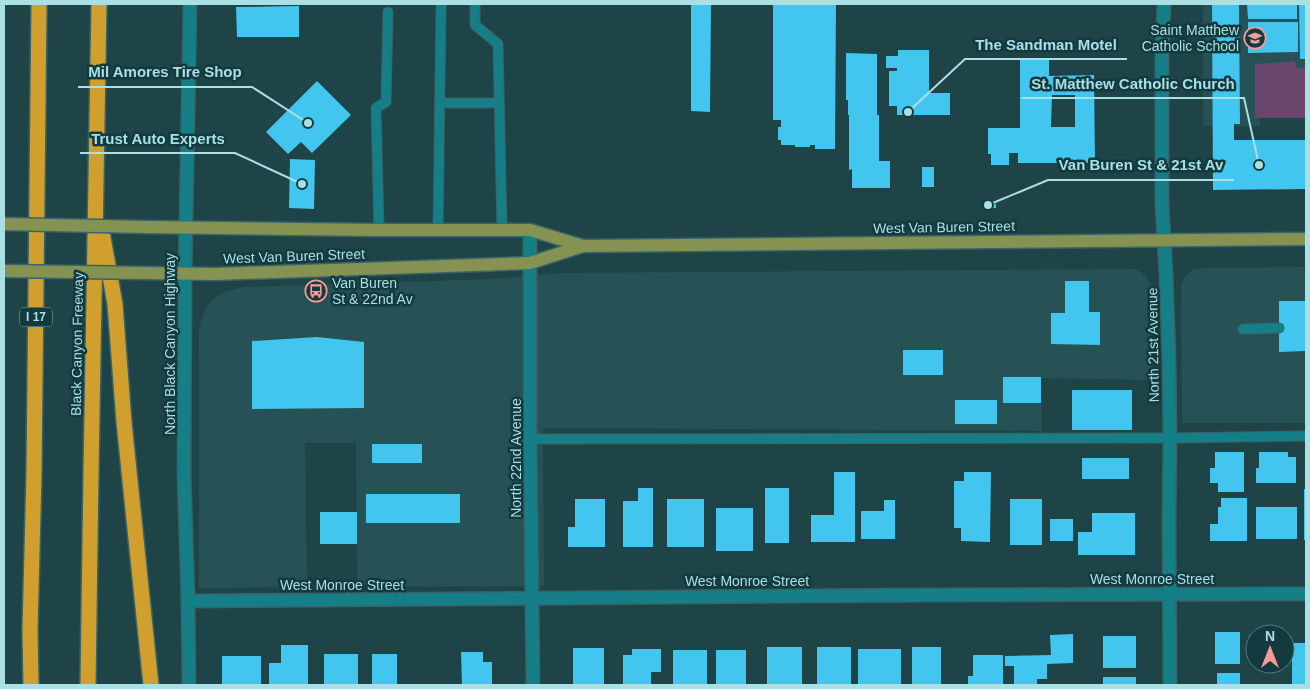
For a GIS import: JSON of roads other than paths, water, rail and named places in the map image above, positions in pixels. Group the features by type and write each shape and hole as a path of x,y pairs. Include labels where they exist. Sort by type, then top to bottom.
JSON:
{"highway":[{"name":"I 17","path":"31,685 30,630 34,473 38,4"},
{"name":"Black Canyon Freeway","path":"88,685 99,4"},
{"path":"96,194 114,304 151,685"},
{"path":"21,685 30,630"}],"main road":[{"name":"West Van Buren Street","path":"4,224 186,228 530,230 583,246 1306,239"},
{"name":"West Van Buren Street","path":"4,272 216,274 530,264 583,246"}],"street":[{"name":"North Black Canyon Highway","path":"189,685 184,474 185,274 190,4"},
{"name":"North 21st Avenue","path":"1164,4 1162,53 1162,206 1170,359 1170,685"},
{"name":"North 22nd Avenue","path":"530,230 533,685"},
{"name":"West Monroe Street","path":"188,601 1306,594"}],"lane":[{"path":"438,230 441,4"},
{"path":"475,4 475,25 498,44 502,230"},
{"path":"379,230 376,108 386,102 388,12"},
{"path":"440,103 499,103"},
{"path":"1242,329 1279,328"},
{"path":"530,439 1306,436"}],"place":[{"name":"Saint Matthew Catholic School","path":"1255,38"},
{"name":"The Sandman Motel","path":"908,112"},
{"name":"Mil Amores Tire Shop","path":"308,123"},
{"name":"St. Matthew Catholic Church","path":"1259,165"},
{"name":"Trust Auto Experts","path":"302,184"},
{"name":"Van Buren St & 21st Av","path":"988,205"},
{"name":"Van Buren St & 22nd Av","path":"316,291"}]}
